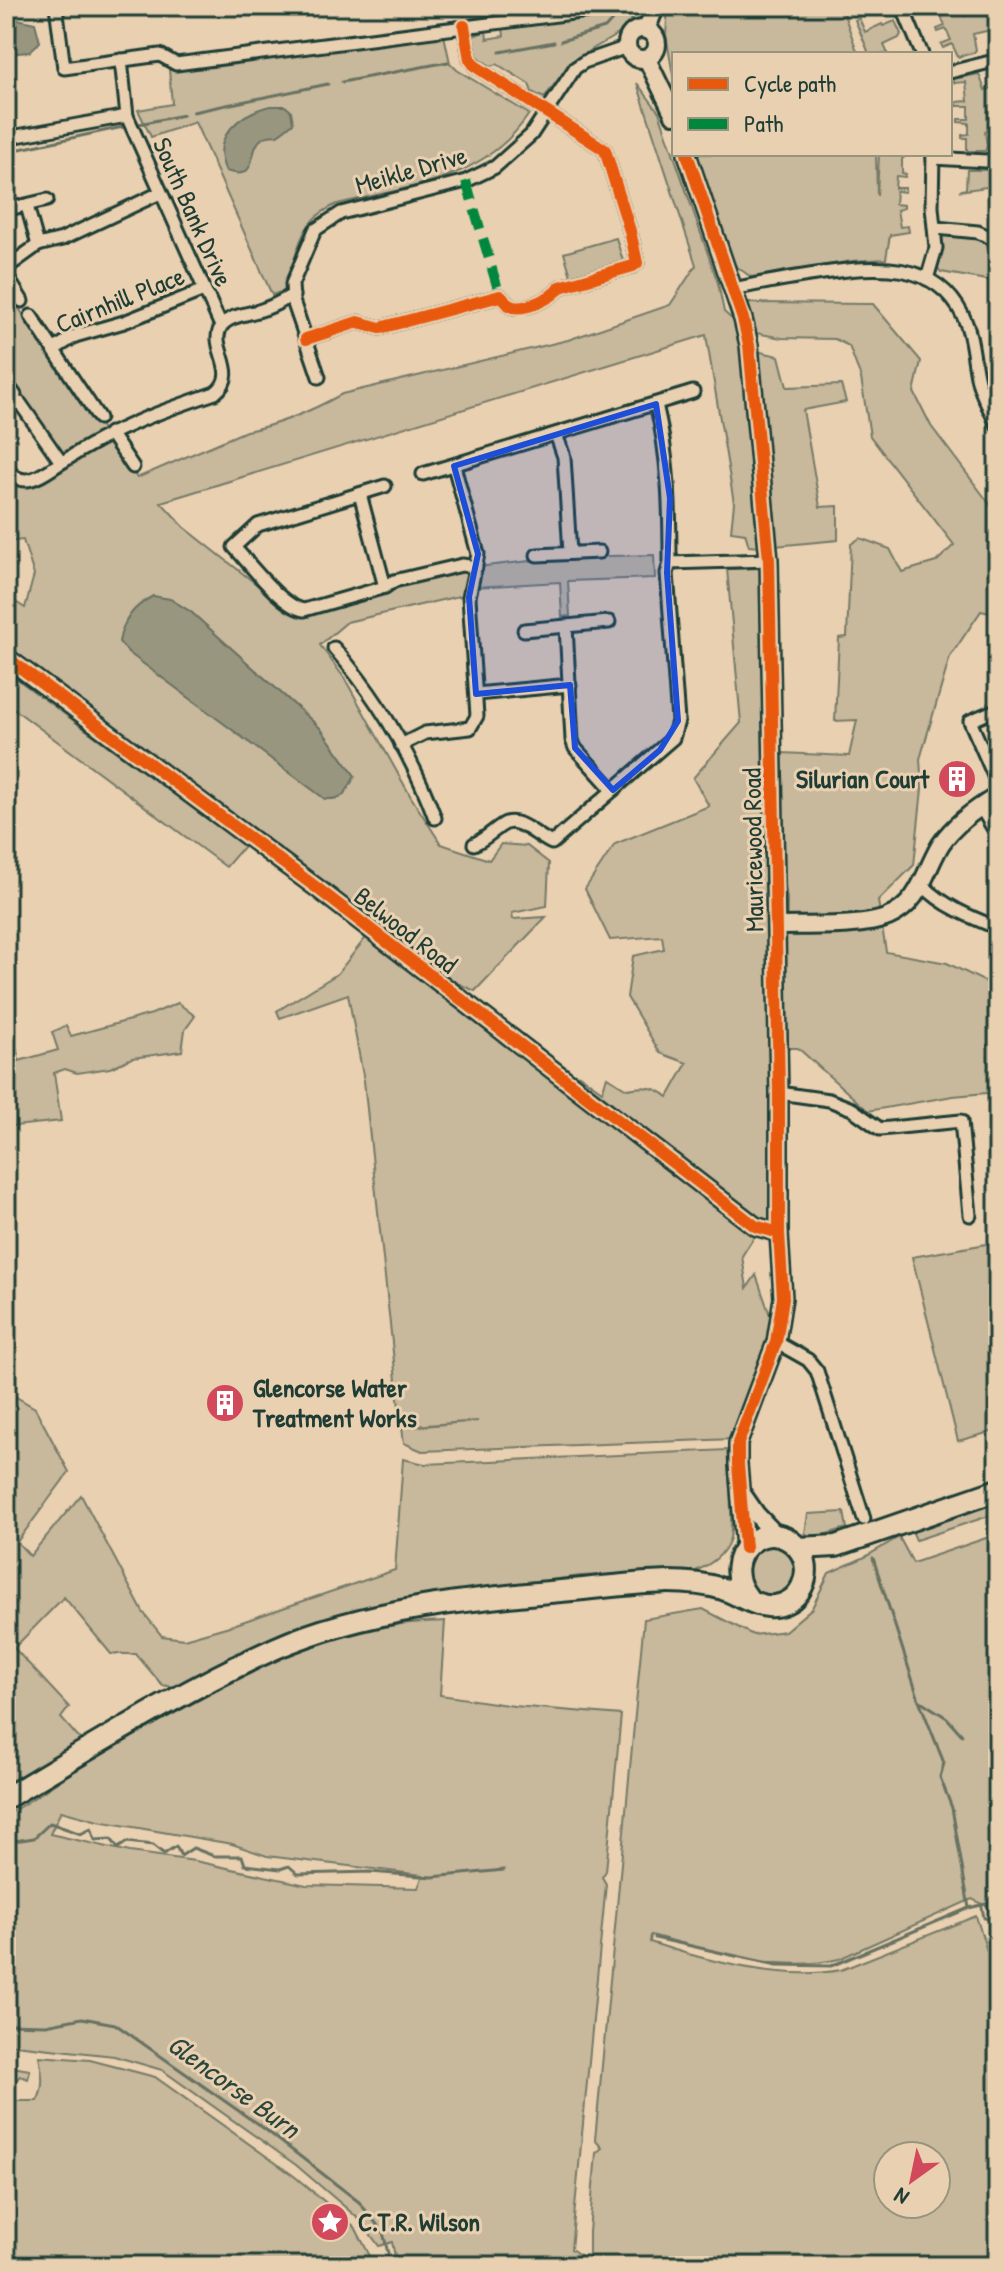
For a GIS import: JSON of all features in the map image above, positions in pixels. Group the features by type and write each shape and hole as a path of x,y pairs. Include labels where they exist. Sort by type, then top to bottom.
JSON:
{"highway":[{"path":"798,1548 836,1546 998,1490"},
{"path":"6,1798 194,1691 277,1648 309,1636 413,1609 671,1581 689,1582 768,1606 791,1601 805,1582 807,1570 798,1548 789,1540 765,1536 712,1578 689,1582"},
{"path":"807,1570 836,1546"},
{"path":"741,1554 737,1580 748,1598"}],"street":[{"path":"56,6 64,68 160,55 176,64 609,6"},
{"path":"646,30 656,6"},
{"path":"902,6 921,52"},
{"path":"306,339 358,322 380,328 500,296 510,306 519,308 555,295 560,287 637,263 609,157 598,143 475,66 470,59 464,26"},
{"path":"646,30 654,35 657,44 654,53 647,59 632,56 627,47 631,33 646,30"},
{"name":"Meikle Drive","path":"293,295 292,284 310,240 315,230 326,221 341,213 466,181 495,167 531,135 575,68 627,47"},
{"path":"647,59 672,111"},
{"name":"South Bank Drive","path":"121,60 127,116 221,326"},
{"path":"952,72 998,60"},
{"path":"6,138 127,116"},
{"name":"Mauricewood Road","path":"688,156 749,345 769,560 779,1233 783,1298 776,1342 738,1443 742,1494 741,1554"},
{"path":"927,279 934,263 936,228 932,207 933,156 986,161 998,159"},
{"path":"6,268 38,245 62,239 160,193"},
{"path":"13,208 47,200"},
{"path":"27,206 38,245"},
{"path":"936,228 978,232 998,241"},
{"path":"733,289 867,267 894,268 927,279 942,289 963,315 982,391 998,426"},
{"path":"6,275 22,301"},
{"name":"Cairnhill Place","path":"53,350 75,336 124,322 204,290"},
{"path":"6,467 12,475 26,480 138,419 215,393 225,386 227,379 218,336 221,326 226,320 265,309 293,295 319,377"},
{"name":"Cairnhill Place","path":"31,316 99,418"},
{"path":"6,383 61,462"},
{"path":"982,391 998,385"},
{"path":"423,474 693,392"},
{"path":"474,844 510,822 552,843 666,746 676,731 677,704 667,573 670,563 668,471 666,444 656,404"},
{"path":"110,433 133,467"},
{"path":"556,434 564,457 570,553"},
{"path":"401,745 425,733 470,728 477,716 469,597 478,554 454,466"},
{"path":"385,486 258,525 234,547 286,601 304,610 385,587 394,581 462,565 476,567"},
{"path":"360,494 385,587"},
{"path":"537,555 599,552"},
{"path":"670,563 769,560"},
{"path":"524,630 609,622"},
{"path":"566,626 572,740 575,748 613,790"},
{"path":"334,648 381,710 419,777 435,818"},
{"name":"Belwood Road","path":"6,657 317,888 755,1226 779,1233"},
{"path":"476,694 570,685"},
{"path":"998,709 970,721 998,785"},
{"path":"776,926 865,922 888,917 910,902 923,885 942,843 955,827 980,806 998,796"},
{"path":"980,806 993,828"},
{"path":"923,885 931,894 958,910 998,928"},
{"path":"779,1093 829,1100 852,1109 880,1129 961,1121 970,1215"},
{"path":"776,1342 808,1360 817,1371 864,1519"},
{"path":"742,1494 777,1536"}],"highlighted area":[{"path":"656,404 670,498 667,573 678,721 660,750 613,790 575,748 570,685 476,694 469,597 478,554 454,466"}],"shaded area":[{"path":"617,6 643,6 620,33 572,61 544,98 532,92 529,84 497,64 491,66 482,60 473,47 471,37 486,31 487,39 504,36 503,28 607,14"},
{"path":"668,6 858,6 844,14 857,52 672,52 672,70 666,35"},
{"path":"956,6 965,16 998,8 997,39 993,40 991,30 973,34 976,50 958,57 952,44 943,48 941,44 951,40 946,29 938,32 937,29 945,26 940,14 931,16"},
{"path":"13,18 35,23 40,42 29,52 6,54 6,21"},
{"path":"859,18 865,32 895,21 901,34 884,45 887,52 867,52 855,20"},
{"path":"444,35 450,63 457,70 529,114 491,154 468,167 418,185 337,204 322,212 309,225 300,242 292,270 291,288 272,295 195,122 151,137 138,110 172,104 169,69"},
{"path":"979,74 985,90 997,87 998,78 998,129 985,131 985,151 967,151 967,138 962,138 962,135 969,134 969,123 958,122 958,119 969,119 969,106 957,106 957,102 968,101 966,82 954,83 954,79"},
{"path":"637,83 659,112 718,283 724,312 733,320 744,355 759,547 749,546 745,533 731,531 734,503 706,335 161,502 184,527 293,613 297,609 476,567 566,557 654,555 655,578 568,581 570,616 562,617 560,582 474,587 469,597 459,596 347,622 320,645 345,679 441,844 489,860 501,844 527,846 549,863 547,906 512,913 513,919 546,917 475,991 439,975 6,646 6,596 25,608 34,575 23,540 6,542 6,485 28,487 67,464 6,377 6,290 137,478 246,431 296,416 342,394 568,340 670,305 696,265","holes":["170,599 191,612 320,728 355,776"]},
{"path":"270,106 285,106 291,111 293,123 279,134 265,137 258,143 249,168 244,172 226,171 222,147 231,128 248,114"},
{"path":"696,156 876,156 877,196 879,156 906,156 902,159 905,177 896,176 895,188 905,188 905,192 896,191 895,204 904,205 904,208 897,210 900,227 908,226 909,232 890,235 886,259 852,261 751,277 730,262"},
{"path":"967,170 998,173 998,190 993,186 959,191 966,189"},
{"path":"936,228 998,241 998,282 941,272 934,263"},
{"path":"616,238 623,261 571,276 564,253"},
{"path":"745,303 873,304 921,361 914,392 931,426 998,515 998,615 981,611 950,657 920,759 922,789 914,865 878,901 886,952 947,963 998,988 998,1092 953,1096 868,1111 798,1048 784,1048 787,899 782,753 849,756 857,720 835,721 839,638 847,637 851,544 860,538 890,549 902,572 936,562 954,545 870,436 861,378 849,346 835,339 782,338 750,332"},
{"path":"756,351 779,356 787,387 841,385 846,402 803,410 820,507 838,506 838,540 775,546"},
{"path":"762,568 773,1221 769,1225 563,1072 579,1075 602,1091 607,1077 627,1089 649,1088 668,1097 687,1063 660,1053 627,997 633,956 664,949 662,936 610,940 585,889 615,844 709,806 693,778 741,723 727,569"},
{"path":"153,596 170,599 191,612 320,728 355,776 344,794 325,799 129,653 119,642 123,627 135,610"},
{"path":"6,671 244,846 226,867 6,703"},
{"path":"368,935 756,1234 742,1256 747,1288 756,1275 773,1324 734,1439 422,1451 404,1443 402,1428 478,1421 401,1427 364,1081 348,994 280,1018 277,1011 337,974"},
{"path":"178,1003 195,1016 185,1030 182,1051 132,1058 110,1068 77,1073 65,1069 54,1073 61,1121 6,1127 6,1037 14,1036 19,1061 58,1050 52,1032 66,1026 71,1036 152,1014"},
{"path":"998,1242 998,1430 958,1441 912,1257"},
{"path":"6,1391 35,1408 69,1472 17,1542 30,1556 81,1495 143,1612 162,1636 184,1639 395,1570 403,1459 425,1464 727,1450 731,1534 720,1555 696,1571 580,1576 417,1599 179,1688 162,1685 136,1654 111,1654 64,1597 14,1648 69,1707 61,1718 84,1744 6,1787"},
{"path":"998,1495 998,1513 916,1540 910,1526"},
{"path":"844,1512 847,1528 813,1538 805,1533 808,1514"},
{"path":"998,1534 998,1911 972,1899 839,1959 816,1963 792,1964 744,1958 651,1935 650,1942 744,1967 818,1973 841,1970 976,1916 998,1986 998,2266 397,2266 392,2242 379,2246 360,2220 296,2165 162,2070 114,2056 6,2044 6,1815 142,1728 211,1690 283,1657 358,1633 402,1624 445,1621 440,1695 514,1706 621,1715 606,1871 602,1877 606,1884 571,2249 589,2261 596,2153 602,2148 595,2140 644,1619 703,1609 753,1635 785,1631 812,1608 829,1573 899,1537 913,1563","holes":["61,1811 98,1821 232,1844 267,1856 423,1875 418,1888 306,1885 50,1834"]},
{"path":"771,1547 788,1555 796,1572 788,1589 771,1597 754,1589 746,1572 754,1555"},
{"path":"39,2056 90,2060 155,2077 294,2176 355,2227 375,2266 9,2266 6,2260 6,2114 15,2101 37,2101 40,2096 42,2073"},
{"path":"6,2066 30,2070 28,2079 20,2076 6,2091"}],"waterway":[{"path":"561,41 605,28 625,6"},
{"path":"500,52 554,42"},
{"path":"342,82 448,62"},
{"path":"193,112 328,84"},
{"path":"139,124 183,115"},
{"path":"6,152 123,127"},
{"path":"873,1558 919,1700 944,1763 940,1777 952,1808 969,1908"},
{"path":"919,1700 947,1718 962,1735"},
{"path":"6,1840 34,1838 50,1823 81,1834 91,1828 95,1840 111,1839 118,1848 127,1842 153,1845 164,1854 176,1846 181,1856 193,1848 214,1856 242,1856 245,1865 280,1869 289,1866 298,1874 370,1872 432,1877 504,1870"},
{"path":"655,1938 777,1965 831,1966 969,1908 998,1901"},
{"path":"982,1907 984,1918 998,1920"},
{"name":"Glencorse Burn","path":"6,2024 46,2025 82,2018 115,2024 266,2130 359,2202 383,2232 391,2266"}],"marked path":[{"path":"466,181 500,296"}],"cycle path":[{"path":"306,339 358,322 380,328 500,296 510,306 530,306 560,287 637,263 605,150 475,66 470,59 464,26"},
{"path":"688,156 749,345 769,560 779,1233 783,1298 776,1342 738,1443 745,1548"},
{"path":"6,657 317,888 755,1226 779,1233"}],"place":[{"name":"Silurian Court","path":"957,779"},
{"name":"Glencorse Water Treatment Works","path":"225,1403"},
{"name":"C.T.R. Wilson","path":"330,2222"}]}
